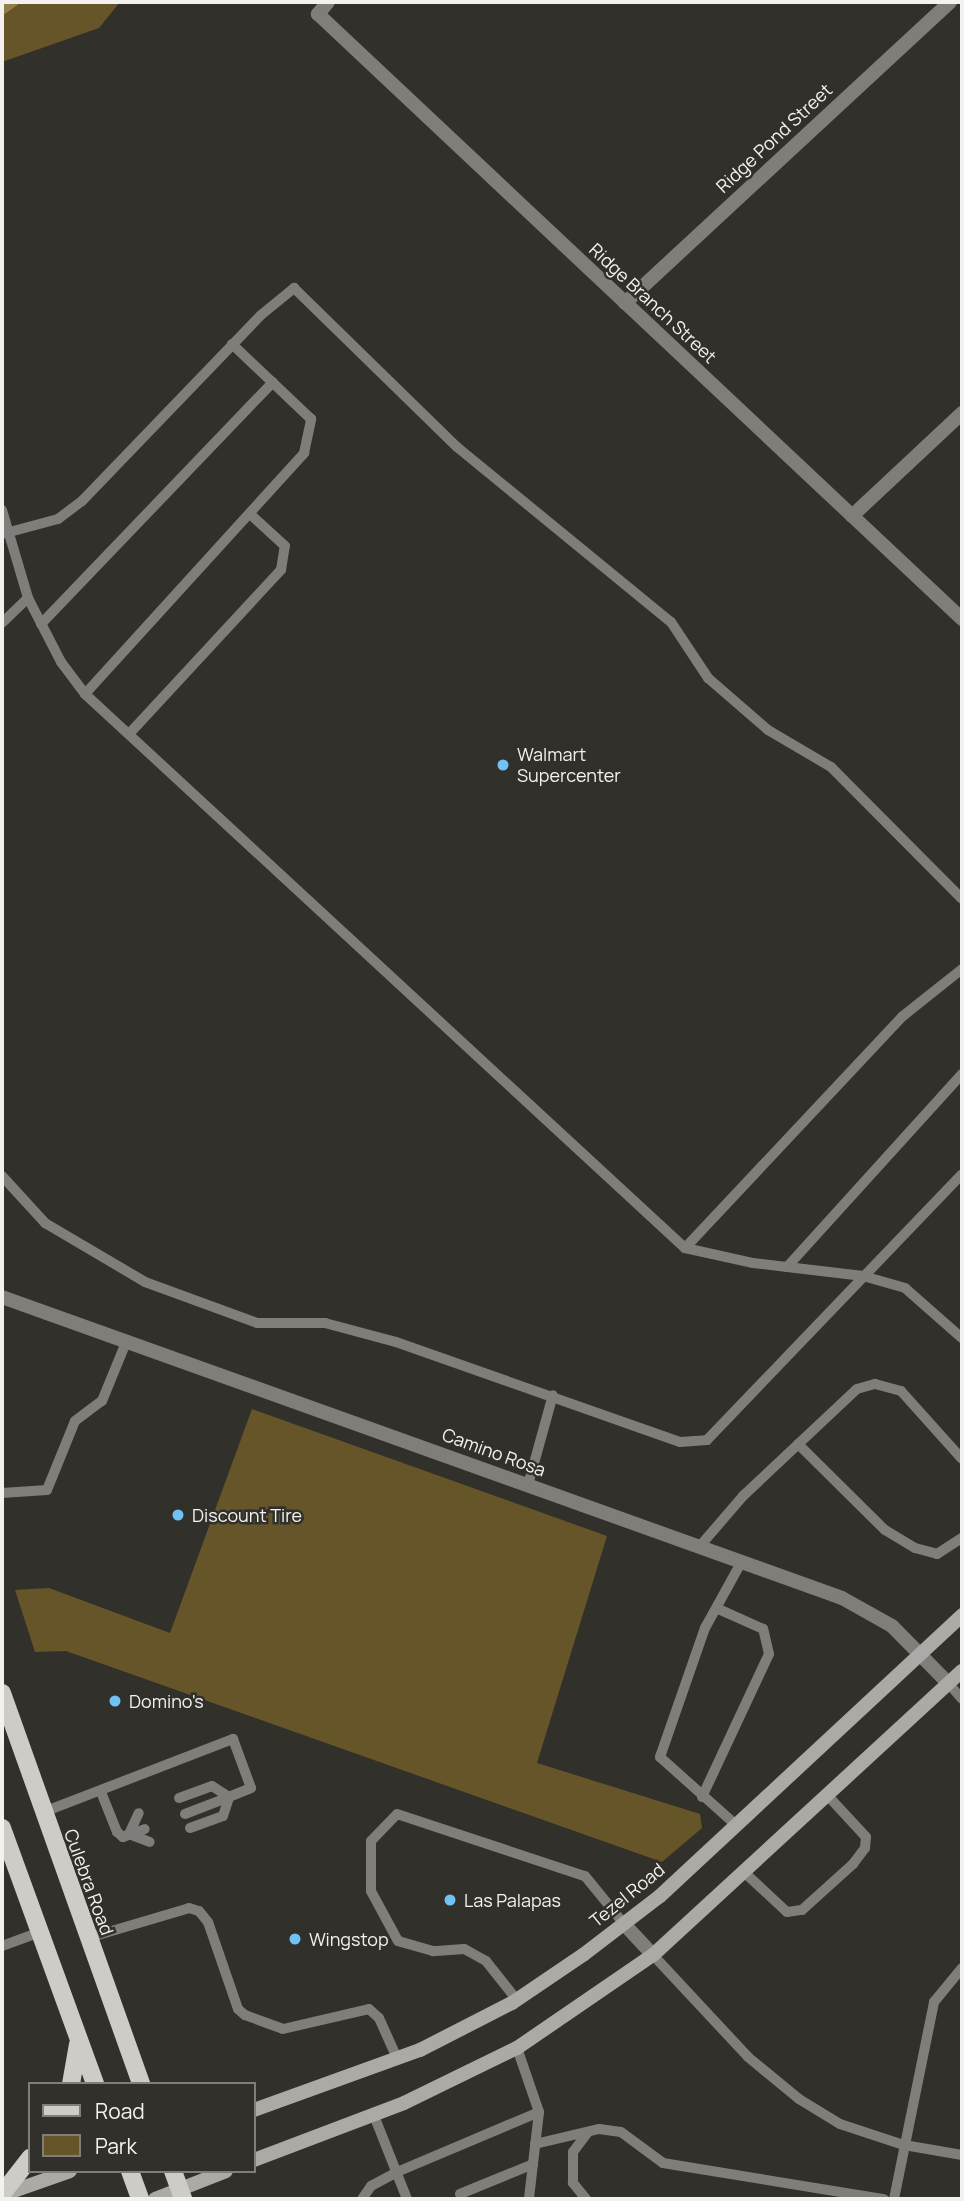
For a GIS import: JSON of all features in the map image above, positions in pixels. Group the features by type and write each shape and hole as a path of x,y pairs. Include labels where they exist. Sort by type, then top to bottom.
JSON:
{"main road":[{"name":"Tezel Road","path":"256,2109 397,2059 517,2000 625,1925 962,1615"},
{"path":"256,2159 404,2103 517,2048 653,1955 962,1671"},
{"name":"Culebra Road","path":"2,1693 41,1813 140,2082"},
{"path":"2,1828 78,2045 94,2082"},
{"path":"71,2082 78,2045"},
{"path":"2,2194 28,2161"},
{"path":"2,2194 64,2173"},
{"path":"131,2173 139,2199"},
{"path":"174,2173 181,2194"},
{"path":"155,2199 181,2194 222,2173"}],"street":[{"name":"Ridge Branch Street","path":"328,2 318,14 962,619"},
{"name":"Ridge Pond Street","path":"625,303 950,2"},
{"path":"852,516 962,414"},
{"name":"Camino Rosa","path":"2,1297 865,1607 921,1654 949,1684"},
{"path":"625,1925 653,1955"}],"lane":[{"path":"6,534 58,519 82,501 233,344 294,288 457,447 671,622 708,678 768,730 831,767 962,899"},
{"path":"85,694 304,453 311,419 233,344"},
{"path":"41,624 273,382"},
{"path":"2,510 6,534 28,598 61,662 85,694 685,1248 787,1267 863,1276 905,1288 962,1338"},
{"path":"129,734 281,570 285,546 251,514"},
{"path":"2,624 28,598"},
{"path":"685,1248 903,1016 962,970"},
{"path":"787,1267 962,1074"},
{"path":"2,1176 45,1223 145,1282 257,1323 325,1323 553,1395 680,1442 707,1440 962,1174"},
{"path":"2,1493 47,1490 75,1421 102,1401 127,1340"},
{"path":"700,1546 743,1496 857,1389 875,1384 901,1391 962,1459"},
{"path":"528,1485 553,1395"},
{"path":"798,1444 885,1530 915,1548 937,1554 962,1538"},
{"path":"736,1825 660,1757 716,1608 741,1561"},
{"path":"702,1797 769,1654 762,1629 716,1608"},
{"path":"949,1684 962,1699"},
{"path":"41,1813 233,1739 251,1788 185,1814"},
{"path":"179,1798 212,1786 229,1797"},
{"path":"101,1792 117,1832 123,1837 145,1829"},
{"path":"745,1873 787,1912 802,1910 843,1873 865,1848 866,1837 828,1796"},
{"path":"190,1828 223,1816 229,1797"},
{"path":"129,1834 139,1813"},
{"path":"517,2000 486,1961 464,1949 433,1951 398,1941 371,1891 371,1841 397,1814 585,1876 625,1925"},
{"path":"129,1834 150,1842"},
{"path":"88,1938 189,1908 199,1910 208,1922 238,2009 245,2015 283,2029 369,2009 379,2018 397,2059"},
{"path":"2,1946 40,1932"},
{"path":"653,1955 748,2057 799,2099 840,2124 904,2145 962,2155"},
{"path":"894,2199 934,2002 962,1968"},
{"path":"517,2048 539,2112 526,2198"},
{"path":"362,2199 371,2186 397,2172 539,2112"},
{"path":"373,2113 407,2199"},
{"path":"535,2144 588,2132 621,2132 663,2163 884,2199"},
{"path":"586,2199 573,2183 573,2152 588,2132"},
{"path":"460,2194 533,2164"}],"green space":[{"path":"2,2 120,2 99,28 2,62"},
{"path":"252,1409 607,1536 537,1763 700,1814 702,1828 662,1862 66,1651 35,1652 15,1590 49,1588 170,1633"}],"waterway":[{"path":"2,11 15,2"}],"place":[{"name":"Walmart Supercenter","path":"503,765"},
{"name":"Discount Tire","path":"178,1515"},
{"name":"Domino's","path":"115,1701"},
{"name":"Las Palapas","path":"450,1900"},
{"name":"Wingstop","path":"295,1939"}]}
